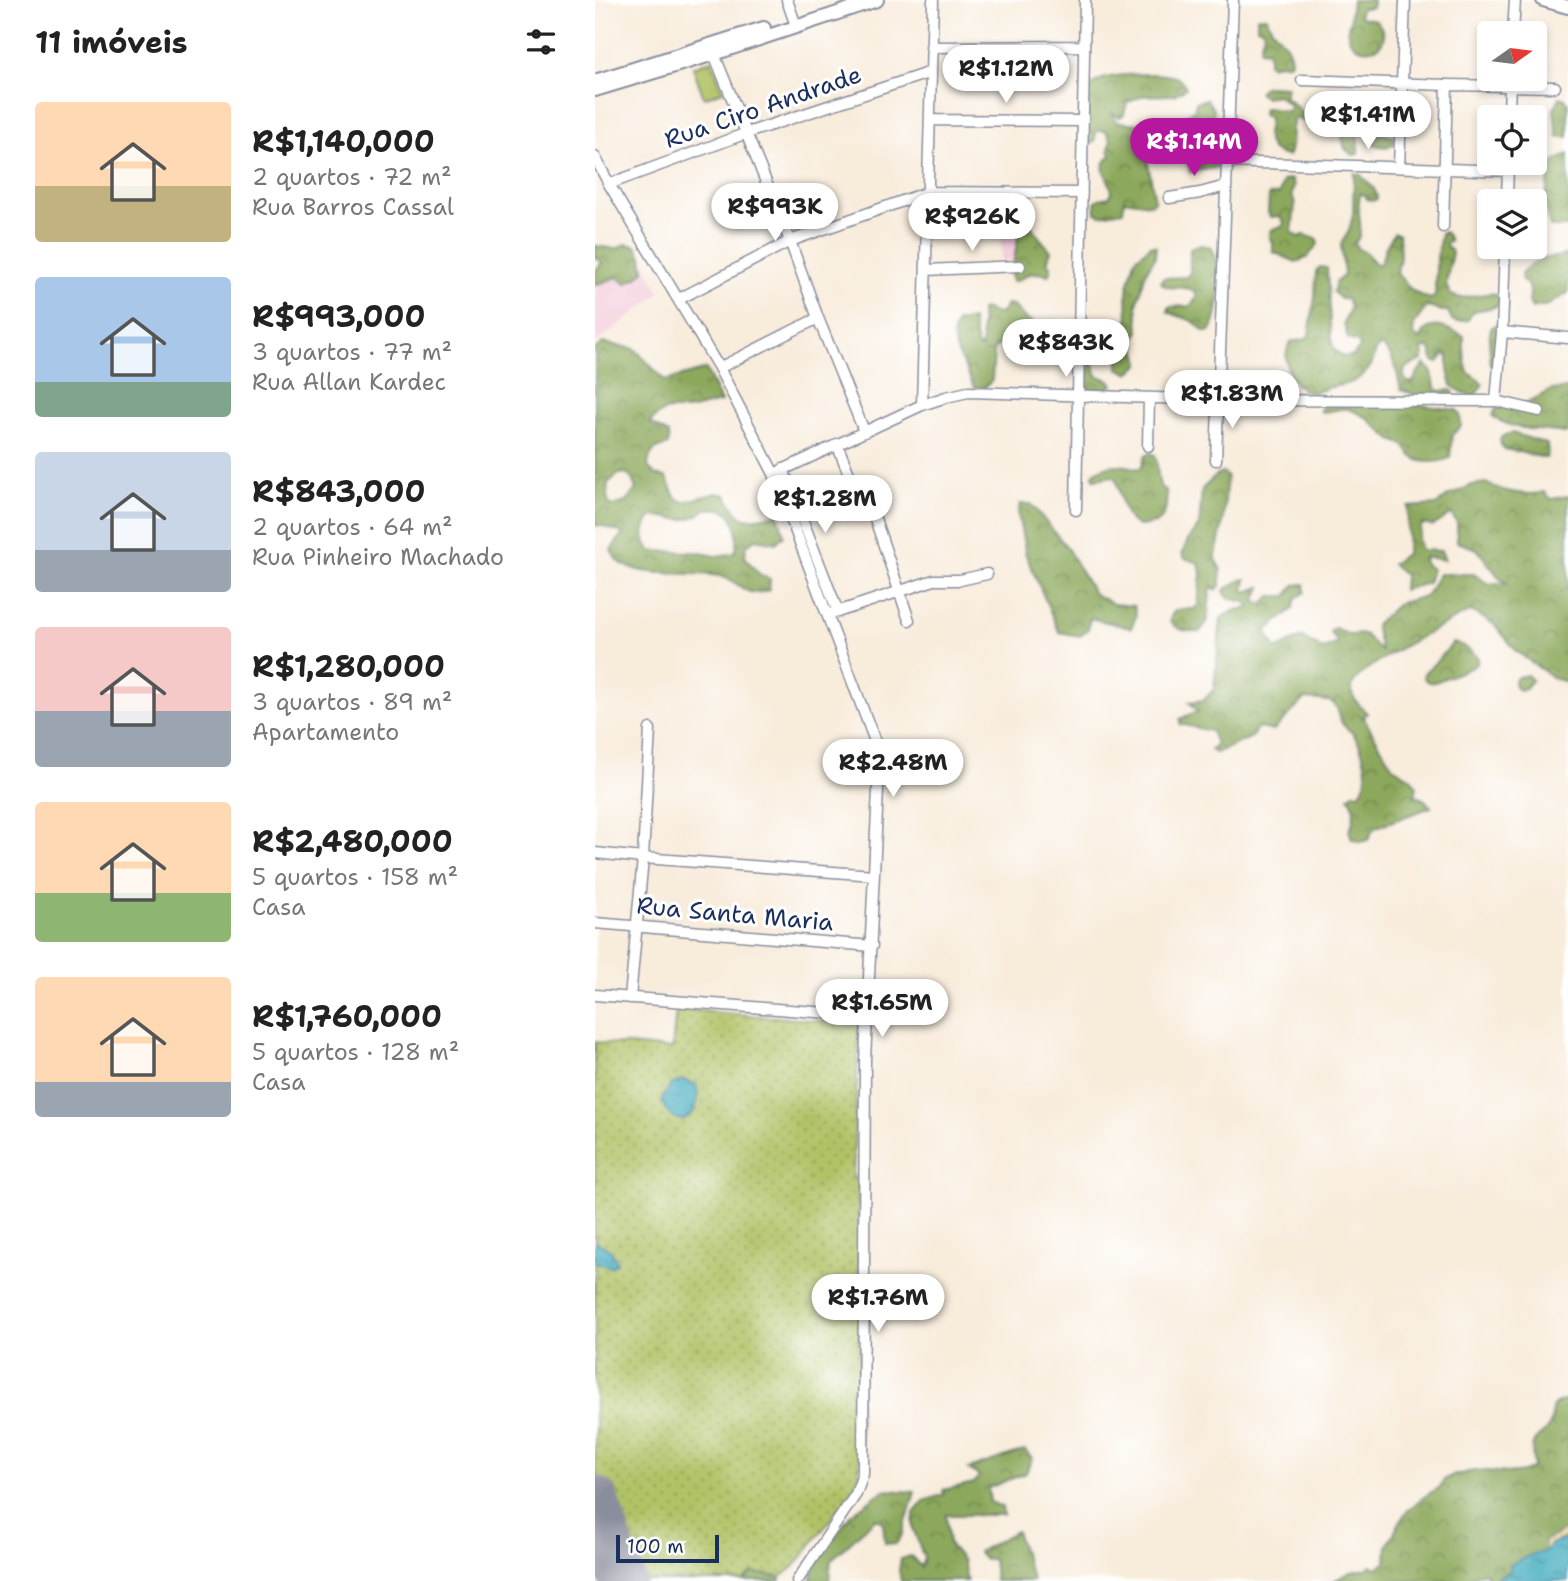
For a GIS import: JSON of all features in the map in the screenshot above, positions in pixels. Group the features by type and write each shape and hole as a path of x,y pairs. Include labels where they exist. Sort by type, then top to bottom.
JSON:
{"main road":[{"path":"595,81 625,76 686,58 835,10 851,0"},
{"path":"749,37 794,20 877,0"},
{"path":"1543,0 1567,4"},
{"path":"595,90 625,76"}],"street":[{"path":"787,0 794,20"},
{"path":"922,405 933,0"},
{"path":"1076,510 1085,0"},
{"path":"1216,460 1233,0"},
{"path":"1399,167 1405,0"},
{"path":"1514,21 1515,0"},
{"path":"932,47 1084,46"},
{"path":"713,49 864,432"},
{"name":"Rua Ciro Andrade","path":"609,184 747,133 931,72"},
{"path":"1302,80 1477,84"},
{"path":"1444,226 1447,85"},
{"path":"1547,86 1555,87"},
{"path":"930,120 1083,121"},
{"path":"595,157 778,471 833,614 876,744 879,769 865,1060 863,1474 856,1494 797,1581"},
{"path":"1227,162 1477,167"},
{"path":"1168,198 1226,186"},
{"path":"679,299 790,241 927,191 1082,193"},
{"path":"1496,401 1505,259"},
{"path":"926,270 1020,266"},
{"path":"719,368 818,318"},
{"path":"1502,332 1568,338"},
{"path":"778,471 922,405 968,392 1218,400 1496,401 1539,411"},
{"path":"1148,446 1149,398"},
{"path":"837,444 849,474 869,501 909,620"},
{"path":"833,614 935,580 960,580 987,575"},
{"path":"630,998 643,858 650,729"},
{"path":"595,853 874,874"},
{"name":"Rua Santa Maria","path":"595,923 872,946"},
{"path":"595,995 868,1016"}],"shaded area":[{"path":"1003,201 1024,201 1025,261 1001,261"},
{"path":"634,243 660,293 595,344 595,274"}],"green space":[{"path":"1352,0 1373,0 1371,8 1362,8 1359,15 1374,20 1380,26 1383,38 1376,48 1362,49 1350,40 1348,29"},
{"path":"1257,17 1267,17 1272,29 1284,42 1290,54 1291,61 1288,64 1278,63 1271,66 1268,63 1268,51 1260,50 1264,29 1257,27"},
{"path":"712,60 723,91 704,98 693,67"},
{"path":"1153,74 1177,78 1186,88 1174,95 1142,96 1127,103 1124,114 1120,117 1112,113 1117,122 1150,125 1154,128 1156,134 1145,146 1155,201 1150,204 1124,200 1123,211 1101,215 1096,213 1095,202 1109,197 1112,192 1103,169 1111,155 1111,140 1106,131 1099,131 1096,132 1094,143 1088,143 1088,93 1094,83 1109,77"},
{"path":"1287,87 1284,97 1305,116 1321,114 1329,108 1334,110 1342,127 1353,130 1357,135 1358,154 1353,155 1345,149 1341,132 1334,126 1324,129 1295,118 1288,156 1275,152 1268,143 1269,118 1264,116 1264,108 1286,111 1290,110 1290,106 1278,95 1265,97 1259,94 1262,88"},
{"path":"1560,97 1568,103 1568,137 1557,135 1554,109"},
{"path":"1207,99 1214,111 1210,122 1205,125 1188,122 1185,116 1194,110 1196,102"},
{"path":"1375,132 1394,137 1394,145 1381,146 1371,143 1369,141"},
{"path":"1217,138 1223,152 1222,167 1190,172 1186,153 1206,148 1206,141"},
{"path":"1568,154 1568,227 1550,227 1547,190 1551,164"},
{"path":"1354,173 1361,175 1377,195 1377,199 1372,201 1360,194 1360,232 1355,243 1357,248 1377,265 1381,262 1394,233 1399,234 1400,257 1397,273 1411,289 1431,299 1435,296 1438,248 1441,233 1444,232 1450,242 1446,243 1447,248 1452,252 1446,285 1451,295 1461,298 1492,293 1499,296 1498,305 1473,311 1468,320 1457,322 1452,320 1448,311 1427,307 1413,331 1418,339 1425,331 1435,327 1464,336 1467,369 1483,384 1474,397 1452,386 1448,357 1444,354 1438,363 1433,361 1431,351 1427,347 1422,349 1422,360 1407,367 1404,377 1407,382 1413,382 1424,364 1431,371 1435,388 1440,391 1451,390 1454,393 1451,398 1416,395 1401,390 1392,359 1380,345 1369,369 1349,383 1311,393 1302,389 1292,378 1287,364 1287,349 1290,342 1306,339 1309,335 1316,271 1320,267 1327,268 1331,339 1334,349 1343,357 1353,356 1360,347 1358,342 1348,339 1344,323 1350,308 1347,299 1341,299 1333,292 1336,282 1344,275 1341,244 1349,231 1353,215"},
{"path":"1292,180 1294,185 1292,232 1299,237 1304,235 1317,239 1318,244 1307,258 1296,262 1273,252 1270,238 1270,232 1282,227 1284,223 1282,218 1271,217 1268,213 1269,195 1279,194 1283,181"},
{"path":"1021,200 1036,234 1051,251 1047,262 1051,271 1048,275 1031,274 1012,282 1018,238 1015,201"},
{"path":"626,244 636,246 642,256 644,271 626,283 617,277 595,285 595,271 602,263 595,257 595,246 616,249"},
{"path":"1151,245 1156,246 1155,257 1146,272 1137,304 1139,331 1134,341 1140,362 1128,373 1118,368 1119,347 1097,345 1091,339 1091,333 1096,327 1116,329 1128,322 1127,291 1135,259"},
{"path":"1200,245 1211,247 1219,275 1219,301 1215,319 1210,331 1205,332 1193,321 1168,312 1169,307 1190,306 1196,293 1186,288 1173,288 1161,282 1164,278 1186,277 1190,273 1190,248"},
{"path":"1568,253 1568,293 1548,305 1532,308 1529,302 1530,290 1522,280 1521,273 1540,260"},
{"path":"1007,304 1013,305 1024,317 1039,326 1040,331 1037,337 1032,338 1023,333 1012,333 995,347 992,380 985,388 974,387 955,344 954,328 957,322 972,320 977,346 982,348 981,310 1001,313"},
{"path":"1496,325 1496,364 1491,365 1489,340 1491,328"},
{"path":"603,343 635,349 665,381 706,369 721,402 692,409 665,411 656,417 650,423 669,434 668,445 653,452 648,467 656,475 666,477 675,497 684,502 716,493 726,495 737,512 746,518 778,514 784,535 776,543 755,539 746,546 745,558 759,574 770,579 769,590 754,593 719,576 638,570 616,559 611,550 623,533 595,525 595,349","holes":["626,473 636,489 626,502 613,506 609,504 607,496 608,483 619,474","706,509 729,513 735,523 737,536 735,553 716,556 695,552 651,551 644,534 651,517 688,519"]},
{"path":"1092,351 1096,352 1094,366 1097,376 1110,380 1113,385 1107,389 1086,387 1089,355"},
{"path":"1568,388 1566,433 1517,427 1493,416 1496,408 1525,404 1551,390"},
{"path":"1420,405 1457,410 1461,426 1452,435 1450,458 1426,462 1413,457 1404,445 1392,440 1354,411 1320,411 1322,406 1396,407"},
{"path":"1512,433 1547,444 1546,458 1505,449 1500,439"},
{"path":"1150,453 1155,455 1161,488 1166,490 1166,508 1157,522 1139,526 1126,514 1115,477 1094,479 1093,474 1104,467 1115,465 1139,469 1145,456"},
{"path":"1223,473 1227,477 1223,522 1216,555 1221,570 1220,586 1216,590 1212,586 1208,616 1199,632 1183,630 1170,621 1171,616 1178,610 1194,609 1198,605 1201,573 1199,563 1184,558 1182,553 1199,526 1202,489 1218,474"},
{"path":"1486,483 1514,492 1544,492 1551,499 1568,496 1568,682 1555,679 1517,652 1495,625 1471,611 1386,657 1357,678 1352,686 1352,694 1367,713 1363,717 1393,767 1411,778 1417,787 1415,795 1431,807 1374,828 1368,840 1360,842 1352,839 1349,830 1354,809 1349,797 1353,793 1359,793 1363,787 1365,764 1357,741 1353,733 1343,725 1337,707 1324,700 1305,699 1273,731 1257,727 1252,737 1216,753 1211,750 1216,744 1211,731 1180,724 1180,719 1198,711 1189,702 1204,700 1214,689 1221,618 1236,610 1249,608 1248,603 1225,594 1224,590 1241,580 1246,579 1246,592 1261,587 1255,602 1263,603 1271,596 1287,596 1294,585 1304,584 1305,592 1296,598 1293,609 1266,631 1276,650 1302,637 1323,649 1338,643 1330,632 1335,628 1349,635 1364,634 1381,651 1375,625 1399,603 1427,596 1438,574 1474,574 1487,583 1509,584 1501,580 1477,549 1457,542 1457,523 1451,514 1433,526 1422,524 1418,540 1421,550 1441,551 1445,560 1425,557 1424,563 1432,569 1428,583 1403,590 1404,575 1392,564 1407,553 1408,507 1436,505 1472,485"},
{"path":"1020,504 1031,504 1066,546 1094,594 1113,604 1134,606 1136,616 1131,628 1090,618 1088,629 1080,636 1059,632 1026,555 1018,514"},
{"path":"1453,643 1469,650 1478,658 1477,663 1435,682 1426,681 1423,676 1425,672"},
{"path":"1527,675 1532,680 1526,689 1520,691 1515,687 1514,681"},
{"path":"676,1009 859,1024 853,1178 858,1179 860,1472 853,1490 794,1567 780,1577 748,1576 745,1581 595,1581 595,1042 672,1049"},
{"path":"1568,1400 1568,1524 1562,1532 1544,1541 1544,1552 1510,1565 1510,1571 1488,1580 1486,1572 1461,1581 1334,1581 1351,1572 1370,1566 1377,1568 1386,1562 1387,1546 1405,1513 1439,1487 1445,1479 1455,1474 1479,1471 1518,1473 1533,1467 1534,1442 1551,1423 1552,1408"},
{"path":"1025,1450 1032,1458 1026,1473 988,1488 990,1502 1002,1507 1003,1515 946,1515 949,1544 963,1561 967,1581 901,1581 901,1559 911,1556 921,1567 924,1558 913,1528 914,1513 924,1501 944,1494 943,1490 974,1483 979,1476 968,1469"},
{"path":"884,1490 915,1492 902,1535 896,1544 885,1543 883,1523 876,1518 831,1560 829,1581 810,1581 816,1563 850,1515"},
{"path":"1016,1531 1033,1581 995,1581 993,1559 985,1560 978,1552"},
{"path":"753,1573 780,1577 780,1581 745,1581"}],"sand":[{"path":"1568,1524 1568,1537 1551,1544 1544,1552 1544,1541 1562,1532"}],"water":[{"path":"683,1080 695,1084 698,1097 693,1113 683,1120 668,1113 662,1098 671,1085"},
{"path":"595,1241 610,1250 617,1263 611,1267 595,1262"},
{"path":"1568,1537 1568,1581 1486,1581 1510,1571 1510,1565 1544,1552 1551,1544"}],"runway":[{"path":"595,1499 623,1581"}]}
